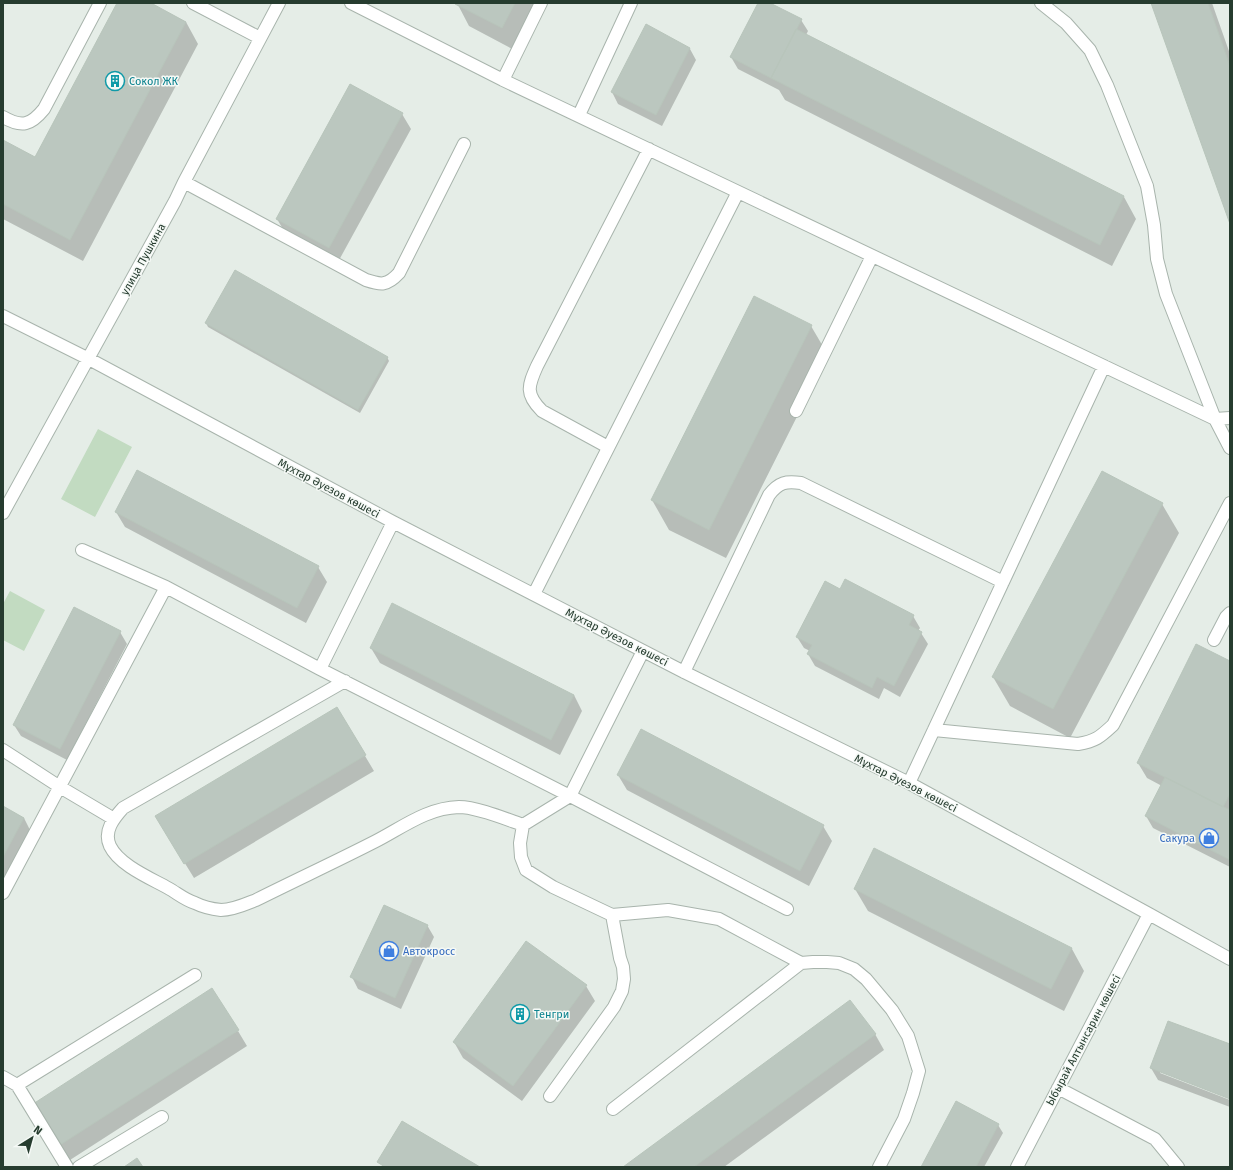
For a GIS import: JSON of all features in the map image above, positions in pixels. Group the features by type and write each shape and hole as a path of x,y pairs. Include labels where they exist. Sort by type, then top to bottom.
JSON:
{"street":[{"path":"3,118 18,124 28,123 37,117 44,109 100,3"},
{"path":"194,3 260,38"},
{"name":"улица Пушкина","path":"3,513 175,201 279,3"},
{"path":"351,3 503,80 1215,419 1230,418"},
{"path":"503,80 541,3"},
{"path":"579,115 631,3"},
{"path":"1041,3 1066,23 1090,50 1107,85 1147,186 1154,225 1157,259 1166,294 1215,419 1230,448"},
{"path":"184,182 366,280 385,284 393,280 398,274 464,144"},
{"path":"608,447 542,411 534,403 529,393 531,381 538,366 649,149"},
{"path":"534,594 738,192"},
{"path":"796,412 872,256"},
{"name":"Мұхтар Әуезов көшесі","path":"3,316 89,359 393,522 684,672 910,783 1230,960"},
{"path":"910,783 1104,366"},
{"path":"684,672 769,495 775,487 784,482 801,483 1003,582"},
{"path":"934,730 1078,744 1092,741 1104,734 1113,725 1230,503"},
{"path":"320,669 393,522"},
{"path":"82,550 166,587 320,669 570,796 787,909"},
{"path":"3,893 166,587"},
{"path":"1214,640 1226,617 1230,613"},
{"path":"643,650 570,796 523,825 520,843 521,857 526,870 553,887 612,915 668,910 719,920 801,964"},
{"path":"345,681 123,808 114,819 108,832 110,845 116,854 128,865 194,903 208,908 223,910 244,905 256,900 377,841 417,818 444,808 461,807 523,825"},
{"path":"3,750 60,787 114,819"},
{"name":"Ыбырай Алтынсарин көшесі","path":"1017,1167 1149,914"},
{"path":"550,1096 614,1007 622,991 624,980 623,967 612,915"},
{"path":"613,1109 801,964 813,962 839,963 854,969 866,979 892,1010 908,1036 918,1071 913,1094 904,1119 879,1167"},
{"path":"17,1085 194,975"},
{"path":"3,1077 17,1085 67,1167"},
{"path":"1058,1088 1155,1139 1178,1167"},
{"path":"79,1167 162,1117"}],"green space":[{"path":"98,429 132,447 95,517 61,499"},
{"path":"10,591 45,610 24,651 3,640 3,604"}],"building":[{"name":"Сокол ЖК","path":"117,3 151,3 186,22 70,240 3,204 3,140 35,157"},
{"path":"515,3 502,28 455,4"},
{"path":"758,3 770,3 802,19 771,78 730,57"},
{"path":"1151,3 1208,3 1230,66 1230,224"},
{"path":"646,24 690,48 656,115 611,92"},
{"path":"796,29 1124,196 1100,245 771,78"},
{"path":"350,84 403,113 329,248 276,219"},
{"path":"235,270 388,357 358,410 205,323"},
{"path":"754,296 812,325 709,530 651,500"},
{"path":"137,470 319,566 297,608 115,512"},
{"path":"1102,471 1163,503 1053,709 992,677"},
{"path":"845,579 914,615 909,625 922,632 894,686 877,677 872,688 807,654 812,645 796,637 825,581 840,589"},
{"path":"392,603 574,695 551,740 370,648"},
{"path":"74,607 121,631 60,749 13,725"},
{"path":"1196,644 1230,661 1230,794 1223,807 1137,763"},
{"path":"337,707 366,755 184,864 155,816"},
{"path":"641,729 824,825 800,871 617,775"},
{"name":"Сакура","path":"1165,777 1230,810 1230,860 1145,816"},
{"path":"3,806 24,818 3,857"},
{"path":"874,848 1072,948 1051,989 854,889"},
{"name":"Автокросс","path":"384,905 428,925 395,998 350,977"},
{"name":"Тенгри","path":"526,941 587,985 513,1086 453,1042"},
{"path":"212,988 239,1030 60,1145 33,1104"},
{"path":"850,1000 876,1034 694,1167 623,1167"},
{"path":"1168,1021 1230,1044 1230,1099 1150,1068"},
{"path":"956,1101 999,1124 976,1167 921,1167"},
{"path":"402,1121 480,1167 385,1167 377,1162"},
{"path":"137,1158 143,1167 124,1167"}],"place":[{"name":"Сокол ЖК","path":"115,81"},
{"name":"Сакура","path":"1209,838"},
{"name":"Автокросс","path":"389,951"},
{"name":"Тенгри","path":"520,1014"}]}
